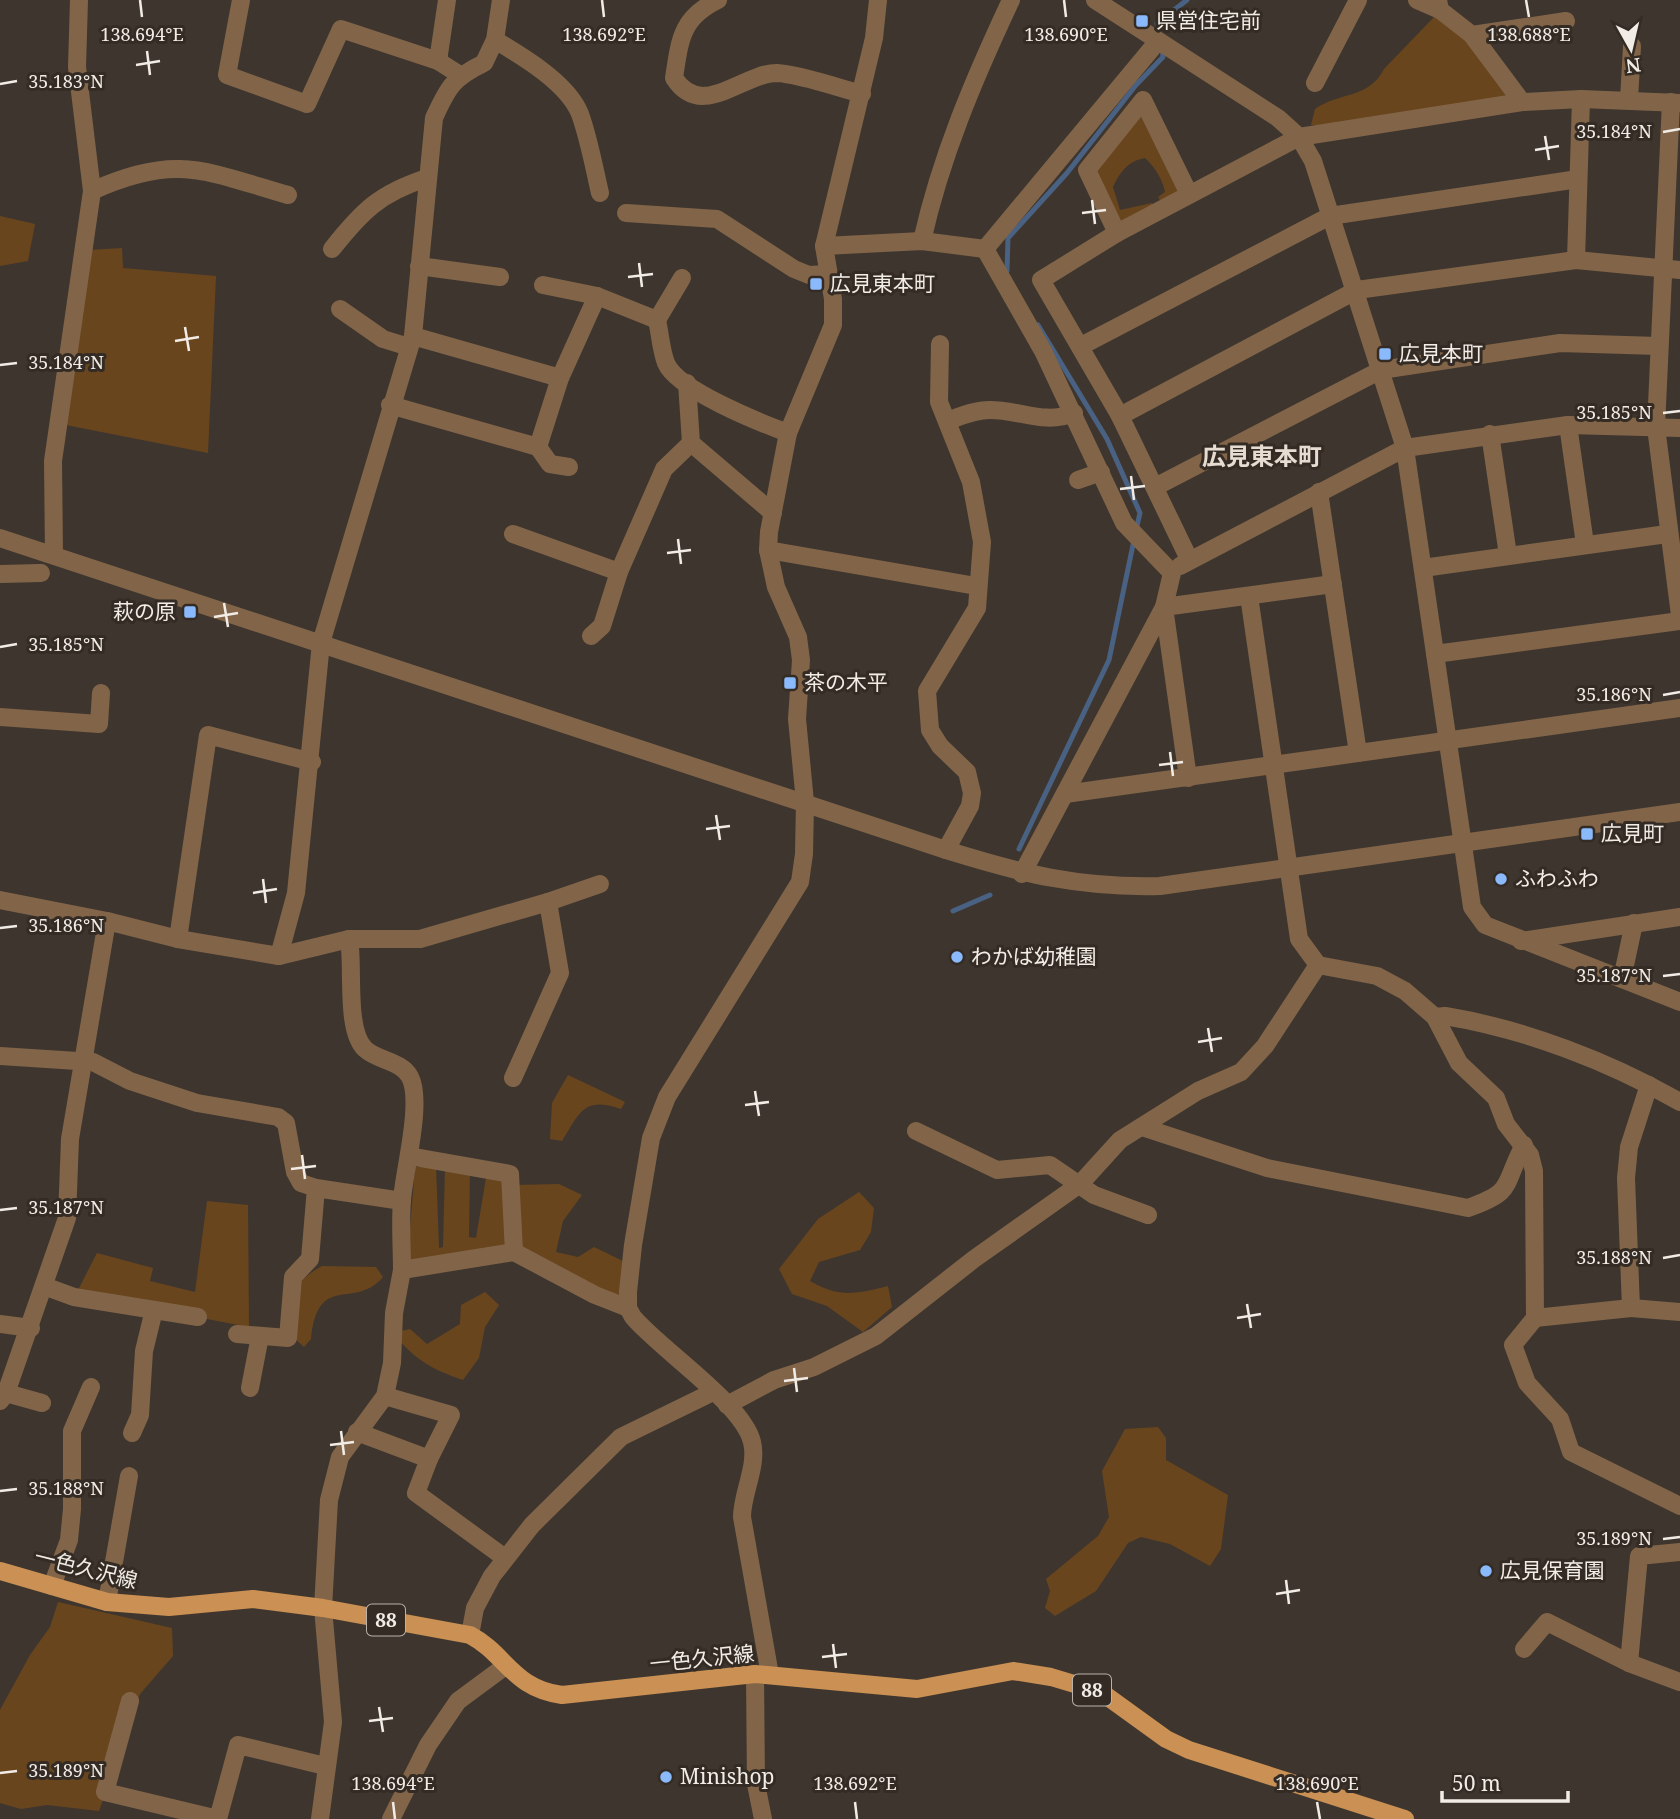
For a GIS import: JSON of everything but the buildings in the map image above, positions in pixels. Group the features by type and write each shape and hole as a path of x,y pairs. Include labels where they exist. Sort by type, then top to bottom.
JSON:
{"main road":[{"name":"一色久沢線","path":"0,1571 107,1602 169,1607 253,1599 323,1608 470,1635 484,1643 504,1667 534,1687 562,1695 763,1675 897,1689 934,1687 1013,1671 1051,1677 1101,1692 1166,1739 1189,1750 1405,1819"}],"street":[{"path":"54,555 53,461 92,191 77,67 79,0"},
{"path":"241,0 227,75 307,103 341,29 438,61 460,75"},
{"path":"438,61 447,0"},
{"path":"279,956 296,896 312,762 321,643 411,342 434,118 446,89 460,75 484,63 495,40 501,0"},
{"path":"718,0 696,11 683,34 674,78 681,89 707,97 776,73 862,94"},
{"path":"628,1308 631,1255 651,1138 667,1097 800,883 804,854 805,802 797,719 801,660 798,637 776,587 768,550 788,433 833,325 834,299 827,274 824,246 862,94 878,0"},
{"path":"922,241 932,195 956,122 1010,0"},
{"path":"1095,0 1278,118 1299,137 1313,161 1357,290 1405,448 1472,907 1485,925 1680,1002"},
{"path":"1315,83 1358,0"},
{"path":"1416,0 1439,5 1472,35 1522,102"},
{"path":"1472,35 1566,21"},
{"path":"495,40 530,61 555,82 579,111 600,193"},
{"path":"985,249 1157,40"},
{"path":"1629,100 1632,46"},
{"path":"1576,260 1581,99"},
{"path":"1189,559 1121,416 1041,280 1117,233 1299,137 1522,102 1581,99 1676,103 1671,269 1658,346 1656,426 1667,534 1680,615"},
{"path":"1117,233 1087,170 1143,100 1189,194"},
{"path":"92,191 157,168 195,168 289,195"},
{"path":"332,249 360,215 396,188 427,178"},
{"path":"1081,346 1330,216 1578,179"},
{"path":"626,213 718,219 794,270 809,275 827,274"},
{"path":"824,246 922,241 985,249"},
{"path":"985,249 1043,351 1124,523 1172,573"},
{"path":"1121,416 1357,290 1576,260 1671,269"},
{"path":"419,267 500,277"},
{"path":"682,278 657,320 667,365 687,383 738,414 788,433"},
{"path":"543,285 597,296 657,320"},
{"path":"538,447 560,378 597,296"},
{"path":"340,309 383,339 411,342 560,378"},
{"path":"1155,487 1381,370 1560,343 1658,346"},
{"path":"940,344 939,402 971,482 982,542 976,586 977,608 927,691 930,730 940,746 967,772 972,793 970,806 946,850"},
{"path":"687,383 691,443 773,513"},
{"path":"390,405 538,447 550,464 569,467"},
{"path":"947,421 968,413 990,410 1057,420 1073,413"},
{"path":"1568,425 1585,544"},
{"path":"1023,874 1164,607 1172,573 1189,559 1405,448 1568,425 1680,428"},
{"path":"1490,434 1508,555"},
{"path":"591,636 602,626 619,572 664,469 691,443"},
{"path":"1078,480 1101,472"},
{"path":"1319,492 1358,753"},
{"path":"513,534 619,572"},
{"path":"1423,568 1667,534"},
{"path":"0,538 946,850 1054,881 1122,887 1160,886 1680,812"},
{"path":"768,550 976,586"},
{"path":"0,575 41,573"},
{"path":"1164,607 1333,584"},
{"path":"1249,596 1299,939 1318,965 1377,976 1405,991 1435,1017 1459,1063 1496,1098 1506,1124 1524,1145 1534,1171 1535,1318 1513,1345 1527,1383 1560,1419 1571,1452 1680,1506"},
{"path":"1164,607 1188,778"},
{"path":"1435,653 1680,621"},
{"path":"0,717 99,724 101,693"},
{"path":"1065,794 1680,708"},
{"path":"178,939 208,735 312,762"},
{"path":"0,900 107,921 178,939 279,956 349,939 421,939 600,884"},
{"path":"513,1078 559,972 548,902"},
{"path":"1521,941 1680,917"},
{"path":"41,1403 4,1390 31,1328 66,1218 70,1139 107,921"},
{"path":"1622,979 1634,923"},
{"path":"320,1819 334,1722 323,1608 329,1500 340,1457 385,1396 392,1363 394,1312 402,1270 402,1201 414,1099 411,1077 401,1067 365,1049 358,1037 349,939"},
{"path":"727,1405 774,1380 814,1367 877,1336 974,1259 1080,1184 1120,1140 1198,1091 1241,1072 1265,1046 1318,965"},
{"path":"1435,1017 1445,1016 1511,1028 1649,1086 1680,1102"},
{"path":"0,1056 93,1062 130,1081 197,1103 278,1117 286,1123 295,1172 301,1183 316,1188 402,1201"},
{"path":"1632,1308 1627,1168 1629,1147 1649,1086"},
{"path":"1142,1128 1267,1168 1468,1208 1496,1198 1506,1189 1510,1171 1524,1145"},
{"path":"916,1131 997,1170 1050,1165 1094,1195 1148,1215"},
{"path":"409,1156 510,1174 514,1252"},
{"path":"237,1334 288,1338 293,1277 310,1259 316,1188"},
{"path":"402,1270 514,1252 595,1295 628,1308 643,1330 744,1423 753,1443 751,1466 742,1500 742,1517 763,1675 756,1784 763,1819"},
{"path":"44,1286 74,1297 198,1317"},
{"path":"1535,1318 1632,1308 1680,1312"},
{"path":"132,1433 140,1415 144,1351 154,1310"},
{"path":"0,1324 31,1328"},
{"path":"250,1388 260,1336"},
{"path":"52,1586 69,1540 72,1509 72,1431 91,1387"},
{"path":"470,1635 475,1608 505,1558 532,1525 621,1437 713,1392"},
{"path":"385,1396 451,1415 416,1493 505,1558"},
{"path":"357,1432 429,1459"},
{"path":"107,1602 129,1476"},
{"path":"1629,1664 1639,1556 1680,1552"},
{"path":"1524,1649 1547,1622 1629,1664 1680,1682"},
{"path":"391,1819 428,1745 458,1701 504,1667"},
{"path":"130,1701 105,1792 218,1819 237,1745 326,1766"}],"shaded area":[{"path":"1435,16 1454,24 1515,98 1332,126 1311,125 1315,109 1362,90 1378,79 1384,69"},
{"path":"1141,108 1185,193 1163,206 1158,197 1165,192 1155,169 1145,158 1134,162 1122,172 1113,187 1120,210 1152,203 1156,208 1118,230 1092,171"},
{"path":"0,216 35,224 28,261 0,266"},
{"path":"122,248 123,268 216,276 208,453 66,425 89,250"},
{"path":"568,1075 625,1102 621,1109 599,1104 584,1109 562,1141 550,1139 552,1103"},
{"path":"415,1167 436,1167 439,1248 443,1247 445,1168 470,1167 469,1237 476,1238 486,1178 505,1177 515,1185 559,1184 582,1195 563,1221 556,1252 578,1257 594,1247 627,1263 625,1302 514,1249 407,1265"},
{"path":"859,1192 874,1208 871,1232 860,1250 819,1262 810,1281 830,1290 848,1293 888,1286 892,1307 863,1332 827,1306 792,1294 779,1269 818,1219"},
{"path":"207,1201 248,1205 249,1327 76,1294 97,1253 153,1268 150,1281 195,1292"},
{"path":"322,1266 376,1267 383,1277 372,1287 329,1298 321,1305 311,1339 304,1347 294,1338 292,1304 302,1280"},
{"path":"485,1292 499,1305 485,1327 479,1358 463,1380 424,1362 408,1350 393,1333 410,1329 427,1344 460,1324 461,1305"},
{"path":"1158,1427 1166,1438 1166,1460 1228,1495 1221,1549 1210,1566 1170,1544 1141,1537 1128,1543 1096,1591 1055,1616 1045,1608 1050,1591 1046,1579 1098,1536 1109,1517 1102,1471 1125,1429"},
{"path":"58,1602 172,1628 173,1656 140,1694 99,1811 47,1805 21,1809 0,1803 0,1710 30,1655 50,1627"}],"waterway":[{"path":"1159,35 1157,23 1187,0"},
{"path":"1007,271 1008,238 1067,173 1136,85 1163,57 1162,48"},
{"path":"1038,325 1107,439 1140,513 1136,530"},
{"path":"1019,849 1109,660 1134,540"},
{"path":"953,911 990,895"}],"place":[{"name":"県営住宅前","path":"1142,21"},
{"name":"広見東本町","path":"816,284"},
{"name":"広見本町","path":"1385,354"},
{"name":"萩の原","path":"190,612"},
{"name":"茶の木平","path":"790,683"},
{"name":"広見町","path":"1587,834"},
{"name":"ふわふわ","path":"1501,879"},
{"name":"わかば幼稚園","path":"957,957"},
{"name":"広見保育園","path":"1486,1571"},
{"name":"Minishop","path":"666,1777"}],"district":[{"name":"広見東本町","path":"1262,457"}]}
